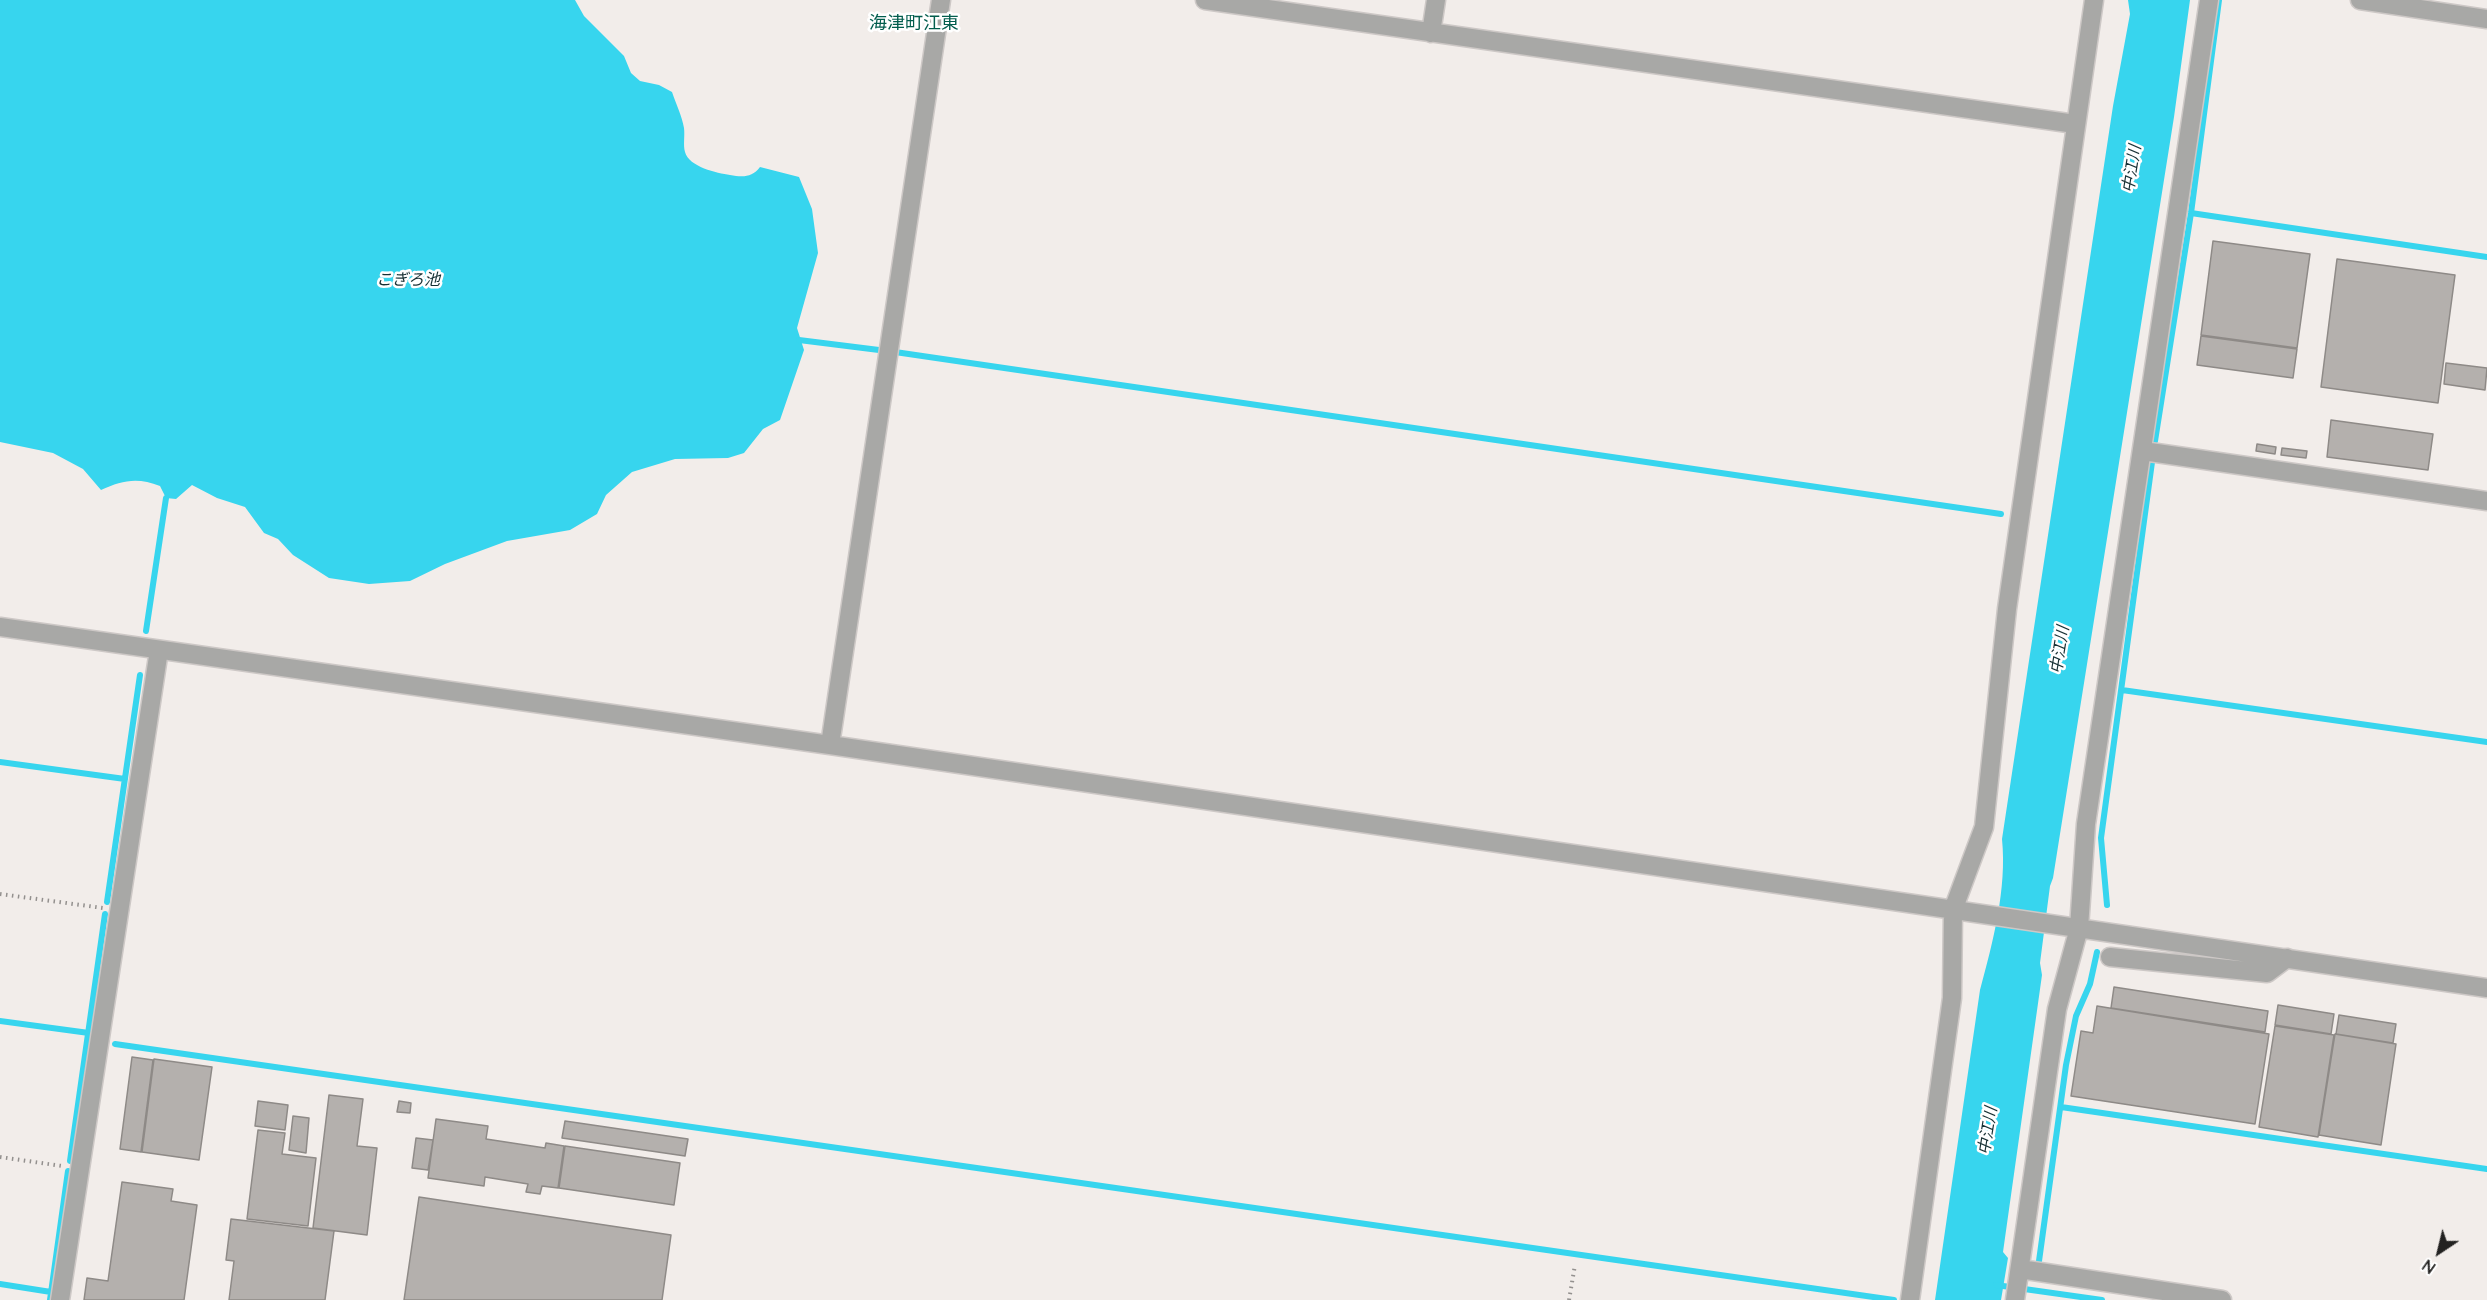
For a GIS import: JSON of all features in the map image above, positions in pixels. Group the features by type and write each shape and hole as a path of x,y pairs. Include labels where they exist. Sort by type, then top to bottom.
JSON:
{"street":[{"path":"830,745 941,0"},
{"path":"1205,0 2075,124"},
{"path":"1431,33 1436,0"},
{"path":"1910,1300 1952,998 1953,910 1984,827 2007,609 2094,0"},
{"path":"2015,1300 2209,0"},
{"path":"2361,0 2487,19"},
{"path":"2143,451 2487,501"},
{"path":"0,627 830,745 2487,988"},
{"path":"60,1300 159,650"},
{"path":"2110,957 2267,973 2286,958"},
{"path":"2019,1272 2222,1300"}],"path":[{"path":"0,894 119,911"},
{"path":"0,1157 80,1169"},
{"path":"1569,1300 1575,1264"}],"water":[{"name":"こぎろ池","path":"0,0 575,0 584,16 624,56 631,73 640,81 659,85 672,92 683,124 685,152 692,162 711,171 734,176 750,175 760,167 799,177 812,209 818,253 797,328 804,350 780,420 763,429 744,453 728,458 675,459 632,472 606,495 597,514 570,530 507,541 445,564 410,581 369,584 329,578 293,555 278,539 264,533 245,507 217,498 192,485 176,499 166,498 160,486 144,481 123,482 101,490 83,469 53,453 0,442"},
{"name":"中江川","path":"2128,0 2190,0 2174,117 2050,886 2040,963 2042,975 2003,1252 2008,1258 2001,1300 1935,1300 1980,990 2001,896 2002,839 2113,106 2130,14"}],"building":[{"path":"2213,241 2310,254 2297,348 2201,335"},
{"path":"2337,259 2455,275 2438,403 2321,387"},
{"path":"2201,336 2297,349 2293,378 2197,365"},
{"path":"2446,363 2487,368 2485,390 2444,384"},
{"path":"2331,420 2433,434 2428,470 2327,457"},
{"path":"2257,444 2276,447 2275,454 2256,451"},
{"path":"2282,448 2307,451 2306,458 2281,455"},
{"path":"2114,987 2268,1011 2265,1032 2111,1008"},
{"path":"2278,1005 2334,1014 2331,1034 2275,1025"},
{"path":"2097,1006 2269,1034 2255,1124 2071,1096 2081,1031 2093,1033"},
{"path":"2339,1015 2396,1024 2393,1043 2336,1034"},
{"path":"2275,1026 2334,1035 2318,1137 2259,1127"},
{"path":"2335,1034 2396,1044 2381,1145 2319,1135"},
{"path":"132,1057 153,1060 141,1152 120,1149"},
{"path":"154,1059 212,1067 199,1160 142,1152"},
{"path":"329,1095 363,1099 357,1146 377,1148 367,1235 313,1228"},
{"path":"258,1101 288,1105 285,1130 255,1126"},
{"path":"399,1101 411,1103 410,1113 397,1112"},
{"path":"293,1116 309,1118 306,1153 289,1150"},
{"path":"436,1119 488,1126 486,1139 545,1148 546,1143 564,1146 558,1188 542,1186 540,1194 526,1192 528,1184 485,1177 484,1186 428,1178"},
{"path":"565,1121 688,1139 685,1156 562,1138"},
{"path":"258,1130 285,1133 282,1154 316,1158 308,1226 247,1219"},
{"path":"416,1138 433,1140 428,1170 412,1168"},
{"path":"565,1146 680,1163 674,1205 559,1188"},
{"path":"122,1182 173,1189 171,1201 197,1205 184,1300 84,1300 87,1278 108,1281"},
{"path":"419,1197 671,1235 662,1300 404,1300"},
{"path":"231,1219 334,1231 325,1300 229,1300 234,1261 226,1260"}],"waterway":[{"path":"2155,441 2191,213 2219,0"},
{"path":"2191,213 2487,257"},
{"path":"799,340 879,350"},
{"path":"895,352 2001,514"},
{"path":"2107,905 2101,838 2152,462"},
{"path":"146,631 166,498"},
{"path":"107,902 140,675"},
{"path":"2122,690 2487,742"},
{"path":"0,762 125,779"},
{"path":"70,1161 105,914"},
{"path":"2039,1261 2066,1065 2076,1016 2090,984 2097,952"},
{"path":"0,1021 89,1033"},
{"path":"115,1044 1894,1300"},
{"path":"2061,1107 2487,1169"},
{"path":"50,1300 68,1171"},
{"path":"0,1284 51,1292"},
{"path":"1996,1285 2102,1300"}],"district":[{"name":"海津町江東","path":"914,24"}]}
